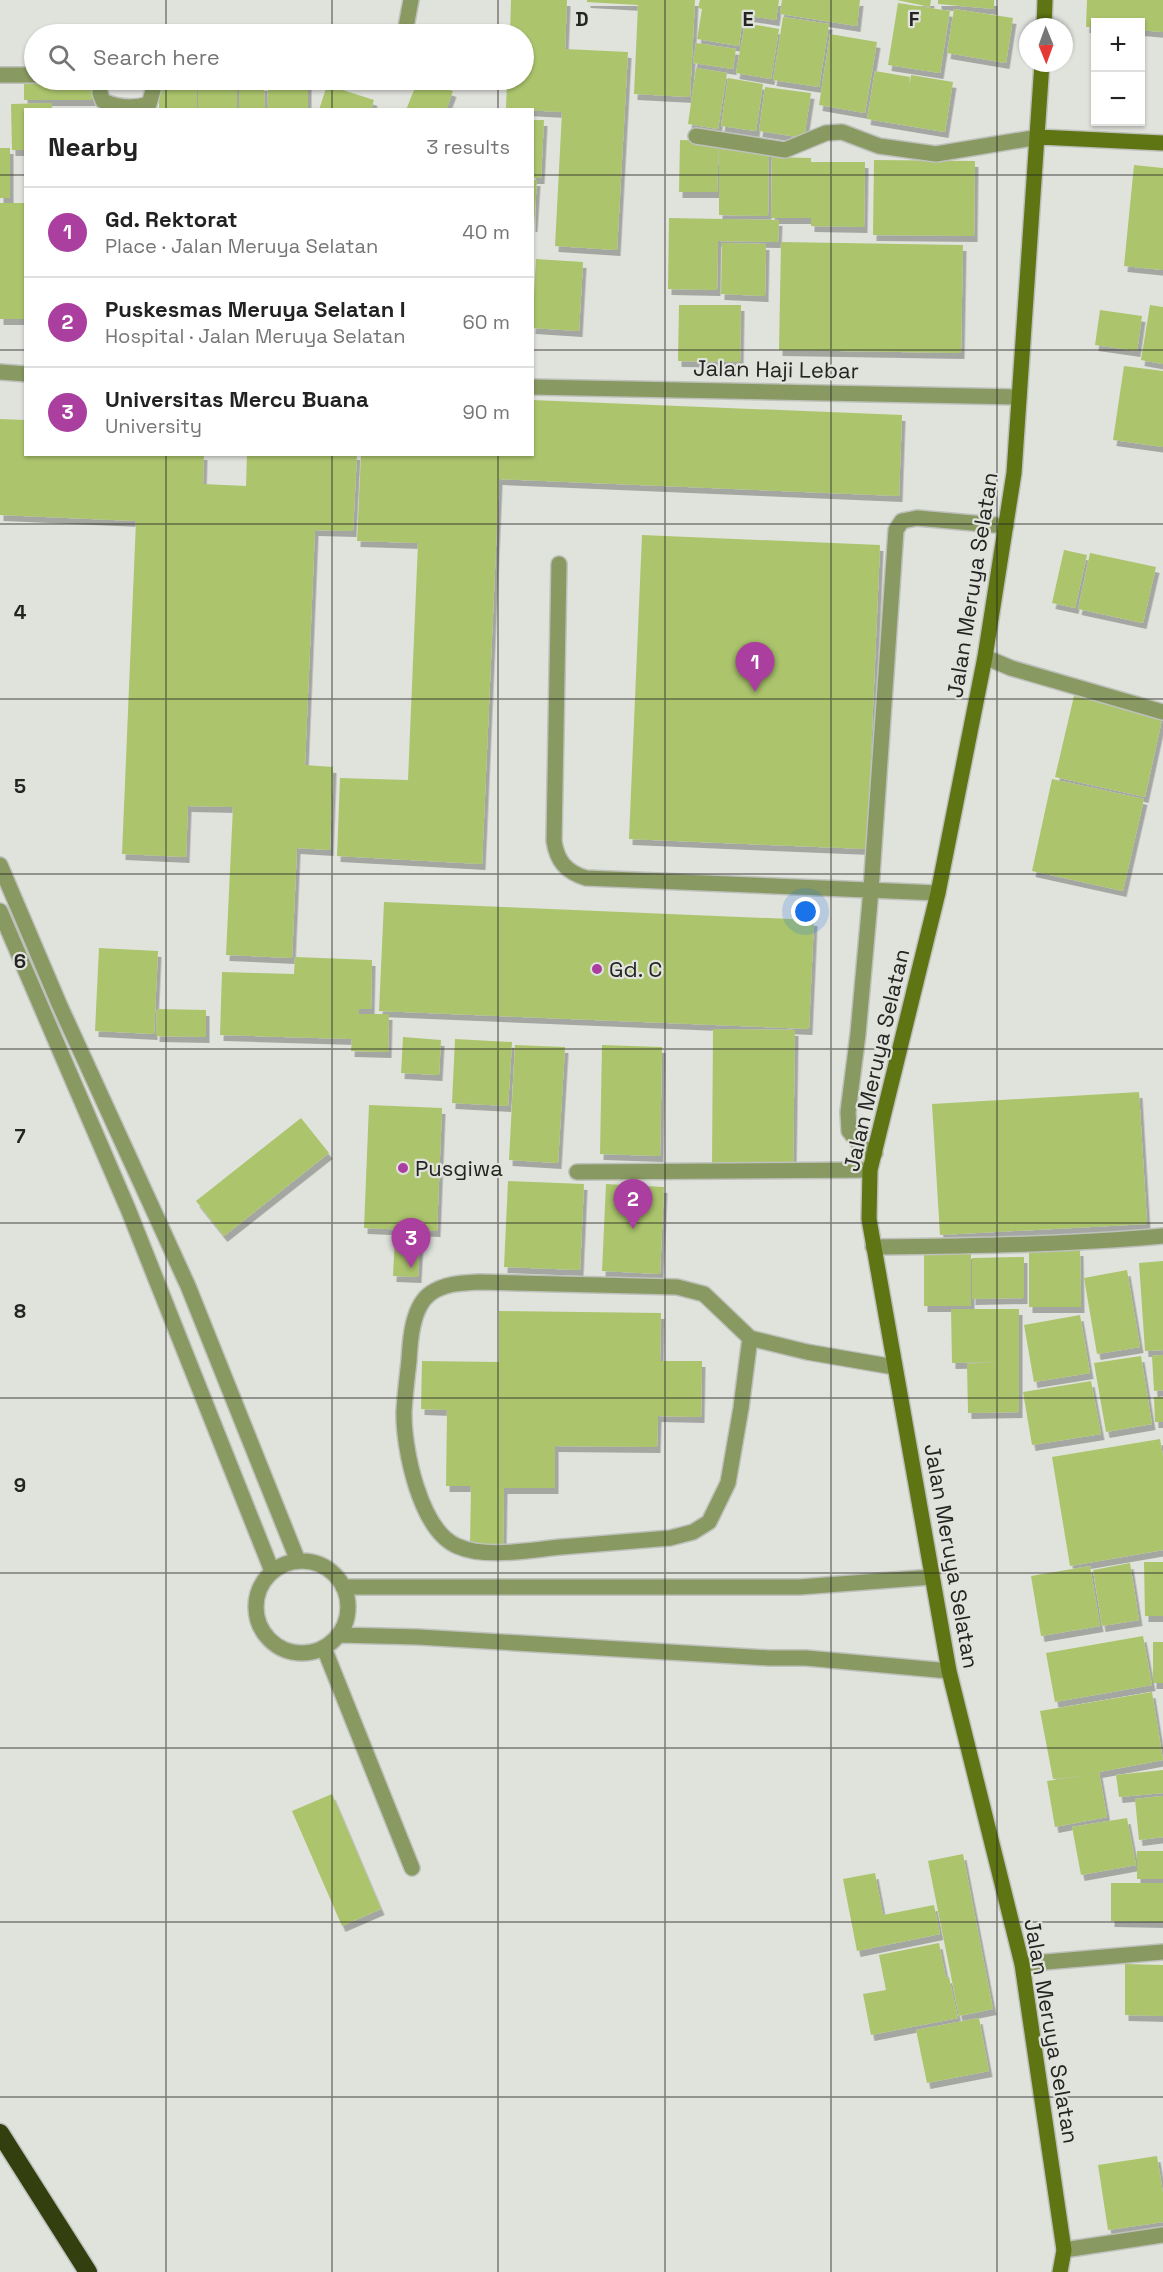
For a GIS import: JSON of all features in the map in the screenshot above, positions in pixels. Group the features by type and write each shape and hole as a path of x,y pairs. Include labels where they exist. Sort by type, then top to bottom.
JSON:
{"highway":[{"path":"0,2133 87,2272"}],"main road":[{"path":"1044,18 1045,0"},
{"name":"Jalan Meruya Selatan","path":"1042,72 1014,473 985,657 938,893 870,1170 869,1220 949,1671 1022,1964 1064,2250 1060,2272"},
{"path":"1038,136 1163,143"}],"street":[{"path":"407,24 411,0"},
{"path":"0,75 24,75"},
{"path":"100,90 102,101 111,105 134,108 149,104 153,90"},
{"path":"696,136 785,150 826,133 842,132 879,146 936,154 1038,136"},
{"path":"0,372 24,374"},
{"name":"Jalan Haji Lebar","path":"534,387 1019,397"},
{"path":"874,1153 863,1148 849,1131 848,1112 858,1034 871,890 896,530 902,520 917,518 1006,526"},
{"path":"559,564 554,841 556,854 567,869 586,878 938,893"},
{"path":"985,657 1011,668 1163,712"},
{"path":"0,865 60,1006 188,1286 298,1561"},
{"path":"0,911 128,1209 272,1571"},
{"path":"577,1172 870,1170"},
{"path":"873,1247 1004,1246 1114,1241 1163,1236"},
{"path":"750,1338 728,1482 709,1522 693,1532 670,1538 475,1552 454,1545 435,1527 422,1504 409,1464 404,1413 410,1340 418,1311 429,1294 452,1283 677,1287 704,1294 750,1338 807,1352 894,1367"},
{"path":"298,1561 317,1564 332,1572 343,1587 348,1611 345,1624 339,1635 324,1648 306,1653 286,1651 269,1640 259,1624 255,1605 260,1586 272,1571 285,1564 298,1561"},
{"path":"343,1587 801,1587 932,1577"},
{"path":"339,1635 418,1637 769,1658 806,1658 949,1671"},
{"path":"324,1648 412,1868"},
{"path":"1022,1964 1163,1952"},
{"path":"1064,2250 1163,2235"}],"building":[{"path":"511,0 567,0 565,49 628,52 617,250 555,246 562,112 534,110 534,108 506,108 507,90 534,90 534,24 510,24"},
{"path":"587,0 695,0 690,97 634,94 638,5 587,2"},
{"path":"700,0 779,0 776,20 743,15 739,46 697,39 702,9 698,8"},
{"path":"782,0 860,0 857,26 780,14"},
{"path":"897,0 931,0 930,7"},
{"path":"938,0 994,0 994,9 938,4"},
{"path":"1087,0 1163,0 1163,32 1145,30 1145,18 1091,18 1091,27 1086,27"},
{"path":"898,3 950,11 940,73 888,65"},
{"path":"954,9 1013,18 1006,63 947,53"},
{"path":"783,17 829,24 819,87 773,80"},
{"path":"745,23 779,29 771,79 736,73"},
{"path":"830,34 877,42 865,113 819,105"},
{"path":"696,43 736,49 733,69 693,63"},
{"path":"696,68 727,73 718,129 688,124"},
{"path":"875,71 910,77 909,89 911,75 953,82 945,132 867,119"},
{"path":"728,78 763,84 756,131 721,126"},
{"path":"765,87 811,93 804,138 759,131"},
{"path":"24,90 92,90 92,100 24,100"},
{"path":"159,90 197,90 197,108 159,108"},
{"path":"198,90 237,90 237,108 198,108"},
{"path":"239,90 264,90 265,108 239,108"},
{"path":"268,90 308,90 308,108 268,108"},
{"path":"325,90 343,90 374,100 372,108 320,108"},
{"path":"414,90 453,91 447,108 407,108"},
{"path":"52,103 52,108 24,108 24,150 12,150 11,104"},
{"path":"534,120 544,120 541,178 534,178"},
{"path":"680,140 719,141 717,192 679,192"},
{"path":"0,148 10,148 10,198 0,198"},
{"path":"719,149 769,150 768,216 719,215"},
{"path":"772,157 811,158 811,162 865,162 864,227 811,226 811,218 771,218"},
{"path":"874,160 975,161 974,236 873,235"},
{"path":"1134,165 1163,168 1163,270 1124,266"},
{"path":"534,180 537,180 534,226"},
{"path":"0,203 24,203 24,319 0,319"},
{"path":"669,218 779,220 778,242 718,241 717,290 668,289"},
{"path":"781,242 963,245 961,353 779,350"},
{"path":"722,243 766,244 765,296 721,294"},
{"path":"536,259 583,262 579,331 534,328"},
{"path":"679,305 741,305 740,362 678,361"},
{"path":"1150,305 1163,307 1163,364 1141,360"},
{"path":"1100,310 1142,316 1137,351 1095,345"},
{"path":"1124,366 1163,371 1163,447 1113,440"},
{"path":"534,400 902,415 899,496 499,479 482,864 337,856 340,778 408,780 418,543 357,541 361,456 534,456"},
{"path":"0,419 24,420 24,456 204,456 203,484 246,486 247,456 357,456 353,531 315,530 305,765 333,767 330,850 297,848 292,958 226,955 233,807 188,806 186,857 122,854 136,521 0,515"},
{"path":"642,535 880,545 867,849 629,839"},
{"path":"1064,550 1087,555 1075,608 1052,603"},
{"path":"1090,553 1156,567 1143,623 1078,609"},
{"path":"1074,696 1163,715 1145,797 1055,777"},
{"path":"1052,779 1144,799 1123,891 1032,871"},
{"name":"Gd. C","path":"384,902 814,920 809,1029 379,1011"},
{"path":"99,948 158,951 154,1034 95,1031"},
{"path":"295,957 372,960 371,1009 359,1009 359,1014 389,1014 388,1052 351,1051 352,1039 220,1035 222,972 294,974"},
{"path":"157,1009 206,1010 206,1037 156,1036"},
{"path":"713,1029 795,1030 793,1167 712,1165"},
{"path":"403,1037 441,1040 439,1075 401,1073"},
{"path":"455,1039 512,1042 508,1106 452,1103"},
{"path":"515,1045 565,1047 558,1163 509,1160"},
{"path":"602,1045 662,1047 660,1156 600,1154"},
{"path":"1139,1092 1147,1224 940,1235 932,1104"},
{"name":"Pusgiwa","path":"369,1105 442,1108 437,1231 364,1228"},
{"path":"301,1118 329,1153 224,1236 196,1201"},
{"path":"508,1181 584,1184 580,1270 504,1267"},
{"path":"606,1184 664,1187 660,1274 602,1271"},
{"path":"395,1237 420,1238 418,1277 393,1276"},
{"path":"1029,1250 1080,1250 1081,1307 1029,1307"},
{"path":"971,1253 971,1306 924,1306 924,1254"},
{"path":"1024,1257 1024,1298 972,1299 972,1258"},
{"path":"1163,1261 1163,1350 1145,1351 1139,1263"},
{"path":"1127,1270 1140,1347 1097,1354 1084,1278"},
{"path":"951,1309 1019,1309 1019,1412 968,1413 967,1364 998,1362 952,1363"},
{"path":"499,1311 661,1313 660,1361 702,1361 701,1417 658,1416 657,1447 555,1446 555,1488 504,1488 503,1545 470,1545 471,1486 446,1486 447,1410 421,1409 422,1361 499,1362"},
{"path":"1080,1315 1090,1373 1034,1382 1024,1325"},
{"path":"1163,1355 1163,1390 1154,1391 1152,1356"},
{"path":"1141,1356 1152,1424 1106,1432 1094,1363"},
{"path":"1091,1381 1101,1434 1032,1445 1023,1392"},
{"path":"1154,1397 1163,1397 1163,1422 1155,1422"},
{"path":"1160,1439 1163,1456 1163,1550 1070,1566 1052,1457"},
{"path":"1144,1562 1163,1562 1163,1616 1145,1616"},
{"path":"1130,1563 1139,1620 1102,1626 1093,1570"},
{"path":"1090,1566 1100,1626 1041,1636 1031,1576"},
{"path":"1143,1636 1152,1685 1055,1702 1046,1653"},
{"path":"1153,1642 1163,1642 1163,1683 1153,1683"},
{"path":"1152,1692 1163,1760 1099,1772 1107,1817 1055,1827 1047,1781 1080,1776 1053,1779 1040,1711"},
{"path":"1163,1770 1163,1793 1119,1797 1116,1775"},
{"path":"332,1794 381,1909 342,1926 292,1811"},
{"path":"1163,1796 1163,1837 1139,1840 1135,1799"},
{"path":"1127,1818 1136,1865 1081,1875 1072,1827"},
{"path":"1137,1851 1163,1851 1163,1879 1137,1879"},
{"path":"963,1854 993,2009 959,2016 928,1861"},
{"path":"875,1873 883,1915 934,1905 940,1934 857,1951 843,1879"},
{"path":"1111,1883 1163,1883 1163,1922 1111,1921"},
{"path":"939,1943 946,1978 949,1977 958,2018 871,2035 863,1994 886,1990 879,1955"},
{"path":"1125,1964 1163,1965 1163,2016 1125,2015"},
{"path":"979,2018 989,2071 927,2083 916,2030"},
{"path":"1157,2156 1163,2193 1163,2222 1108,2230 1098,2165"}],"place":[{"name":"Gd. Rektorat","path":"755,692"},
{"name":"Gd. C","path":"597,969"},
{"name":"Pusgiwa","path":"403,1168"},
{"name":"Puskesmas Meruya Selatan I","path":"633,1229"},
{"name":"Universitas Mercu Buana","path":"411,1268"}]}
